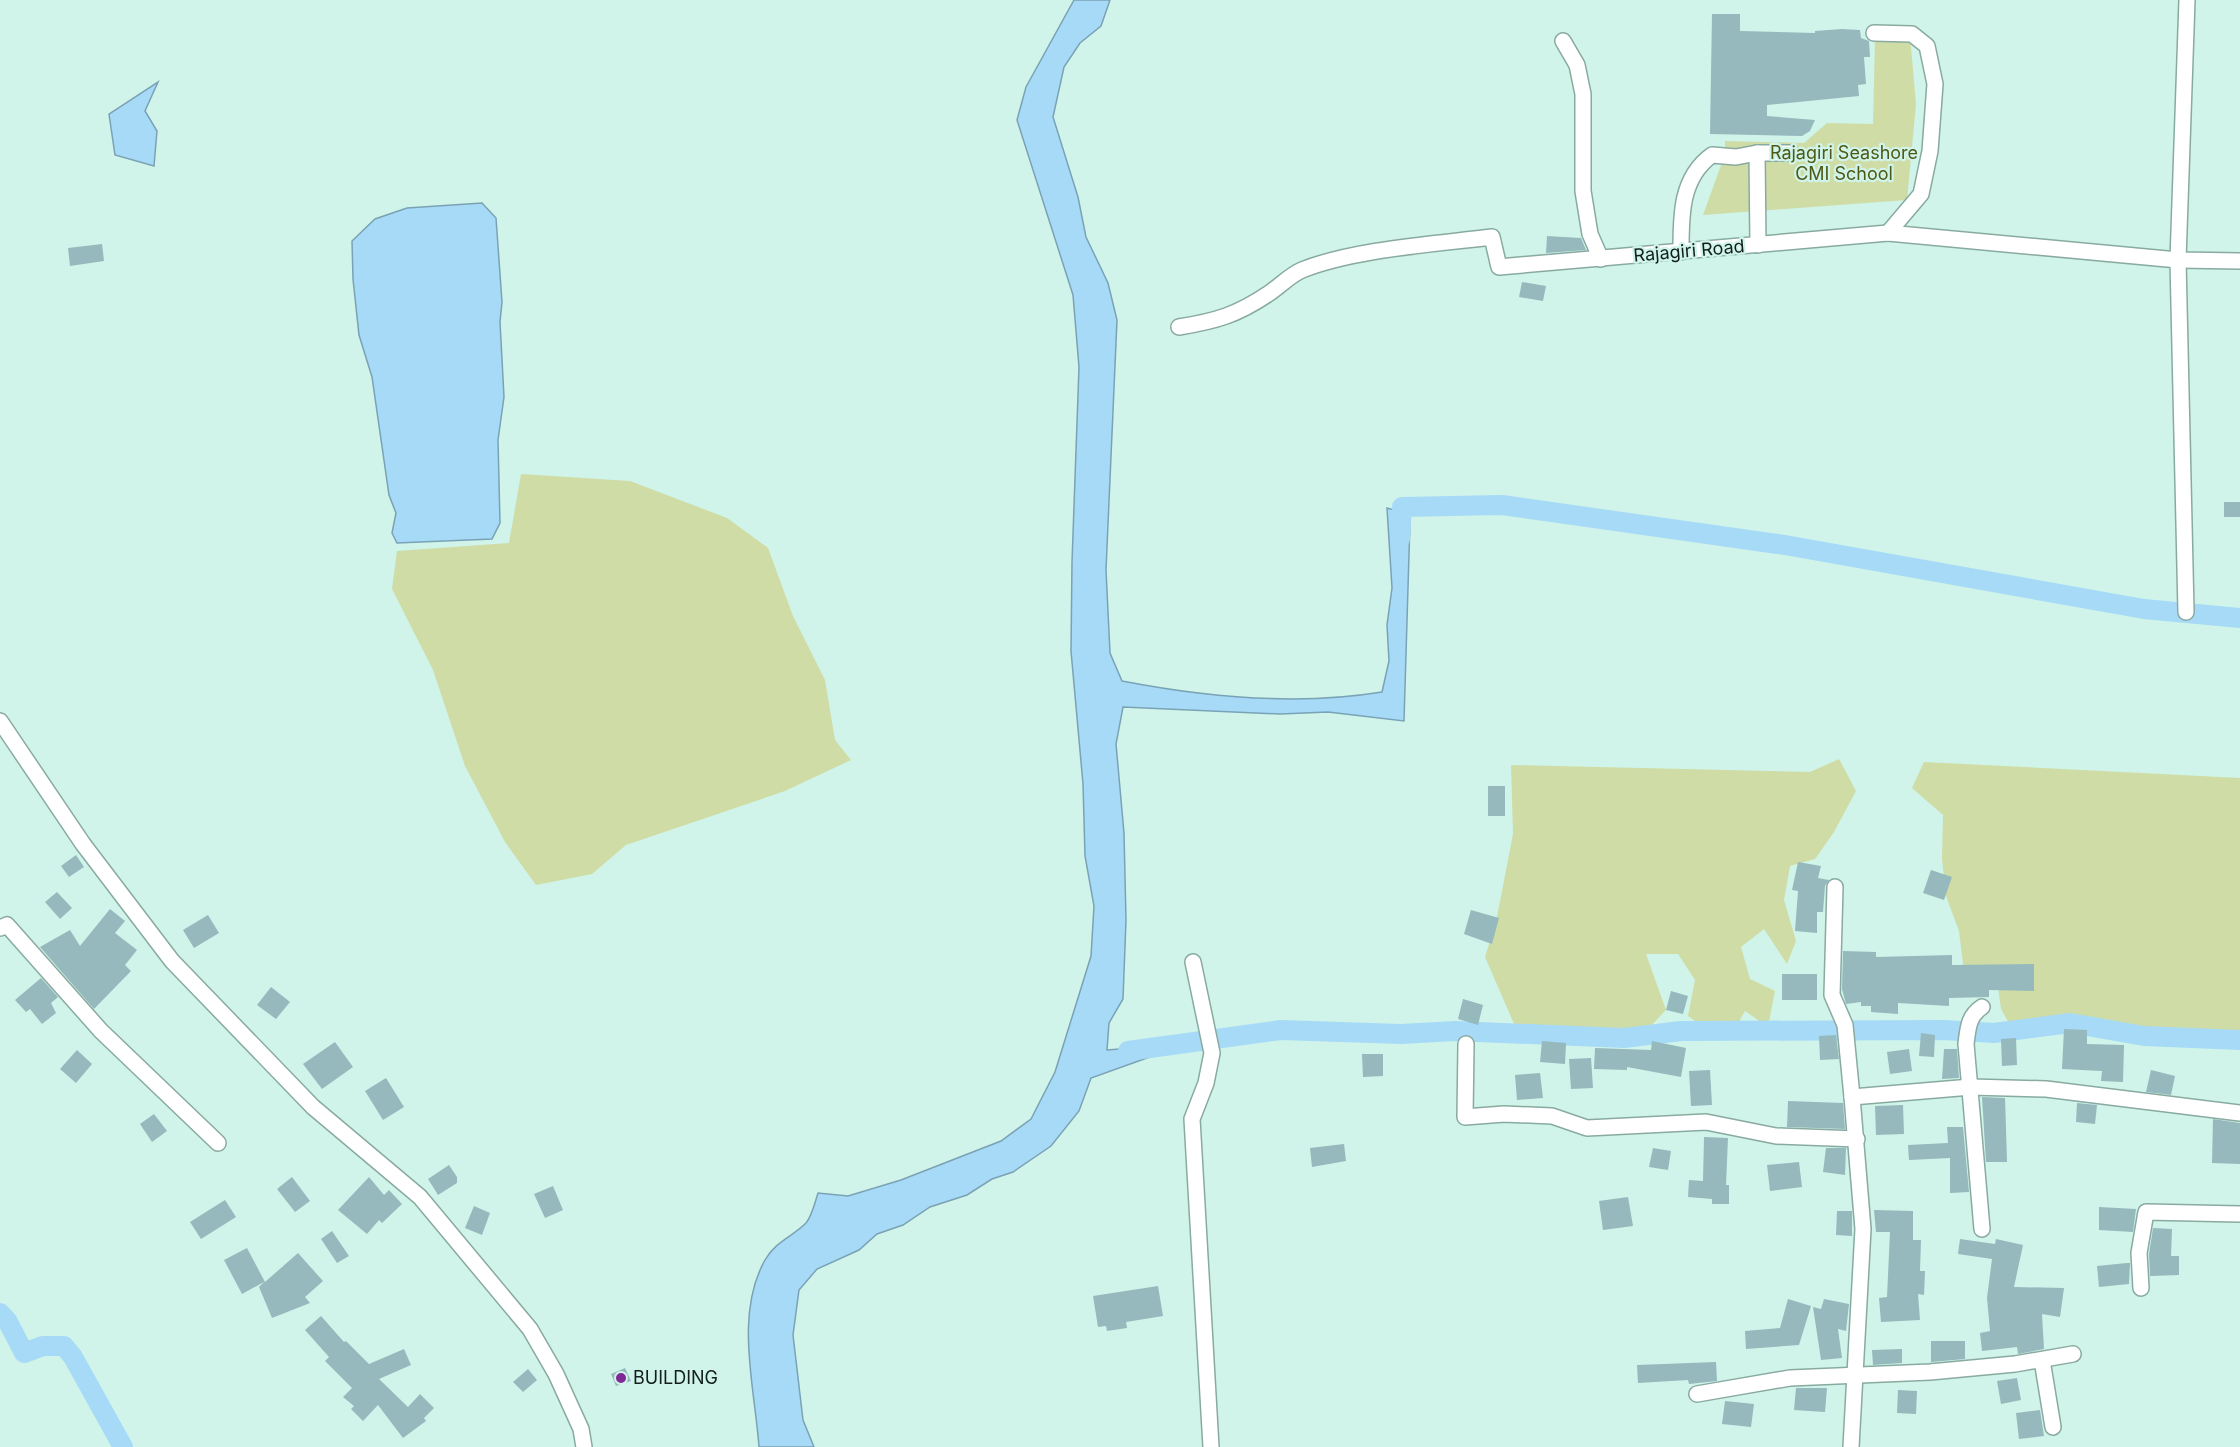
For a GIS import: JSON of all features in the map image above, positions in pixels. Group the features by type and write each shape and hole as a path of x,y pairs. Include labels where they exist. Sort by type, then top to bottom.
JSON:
{"street":[{"path":"2186,612 2178,260 2187,0"},
{"path":"1874,33 1912,34 1927,46 1935,84 1930,151 1921,194 1888,233"},
{"path":"1563,41 1577,65 1583,94 1583,191 1590,234 1601,259"},
{"path":"1757,153 1758,245"},
{"path":"1681,252 1679,230 1688,183 1702,162 1712,155 1736,157 1757,153 1791,153"},
{"name":"Rajagiri Road","path":"1179,327 1219,321 1268,294 1300,270 1340,259 1413,246 1492,237 1499,267 1888,233 2178,260 2240,261"},
{"path":"0,721 83,844 172,961 313,1107 420,1197 530,1329 556,1374 581,1429 584,1447"},
{"path":"1835,887 1832,995 1846,1032 1863,1228 1857,1374 1851,1447"},
{"path":"0,928 7,925 100,1031 218,1143"},
{"path":"1193,962 1212,1053 1206,1083 1192,1119 1211,1447"},
{"path":"1982,1007 1975,1012 1969,1022 1966,1044 1982,1229"},
{"path":"1466,1044 1465,1117 1504,1114 1552,1116 1587,1128 1706,1122 1776,1136 1857,1139"},
{"path":"1852,1097 1971,1087 2046,1089 2240,1113"},
{"path":"2141,1288 2139,1253 2146,1212 2240,1214"},
{"path":"1697,1394 1790,1378 1930,1372 2042,1360 2073,1354"},
{"path":"2042,1360 2053,1427"}],"green space":[{"name":"Rajagiri Seashore CMI School","path":"1910,36 1916,104 1907,200 1703,215 1725,154 1725,141 1804,143 1827,123 1873,124 1875,39"},
{"path":"521,474 630,481 727,518 768,548 793,616 825,680 835,740 851,760 785,791 626,845 592,874 536,885 505,842 465,766 433,670 392,589 397,551 509,543"},
{"path":"1839,759 1856,791 1834,832 1815,859 1790,866 1784,900 1796,941 1787,964 1764,929 1741,947 1750,979 1775,991 1768,1027 1745,1011 1735,1029 1709,1031 1688,1016 1695,980 1678,954 1646,954 1666,1010 1647,1030 1535,1030 1515,1026 1485,957 1496,922 1513,834 1511,765 1810,772"},
{"path":"1924,762 2240,778 2240,1033 2193,1034 2111,1026 2060,1015 2010,1025 2001,1009 1996,972 1965,980 1959,931 1946,896 1942,859 1943,815 1912,788"}],"water":[{"path":"1074,0 1110,0 1101,26 1080,43 1064,67 1053,117 1078,197 1086,237 1108,283 1117,320 1106,570 1110,653 1122,681 1251,698 1317,698 1382,692 1389,661 1387,625 1392,588 1387,508 1401,512 1410,521 1404,721 1328,712 1280,714 1123,707 1116,744 1124,833 1126,920 1123,999 1109,1023 1107,1050 1186,1044 1091,1078 1079,1111 1051,1146 1013,1172 992,1179 967,1195 930,1207 903,1225 877,1234 859,1250 817,1269 799,1290 793,1335 803,1420 814,1447 759,1447 748,1328 750,1304 756,1281 769,1254 806,1223 812,1213 818,1193 848,1196 901,1180 1001,1141 1031,1119 1055,1072 1091,956 1094,906 1085,856 1083,784 1071,651 1079,367 1073,295 1017,120 1026,87"},
{"path":"158,82 145,111 157,131 154,166 115,155 109,114"},
{"path":"482,203 496,218 502,302 500,322 504,397 498,440 500,523 492,539 397,543 392,533 396,513 389,495 372,377 359,335 353,279 352,241 375,219 407,208"}],"building":[{"name":"Rajagiri Seashore CMI School","path":"1712,14 1740,14 1740,31 1815,33 1815,31 1842,29 1860,30 1861,38 1869,41 1870,57 1864,57 1866,84 1858,85 1859,96 1767,105 1767,116 1815,120 1810,131 1802,136 1710,134"},
{"path":"1547,236 1581,238 1586,250 1546,253"},
{"path":"102,244 104,261 70,266 68,248"},
{"path":"1522,282 1546,286 1543,301 1519,297"},
{"path":"2224,502 2240,502 2240,517 2224,517"},
{"path":"1488,786 1505,786 1505,816 1488,816"},
{"path":"76,855 84,867 69,877 61,866"},
{"path":"1798,862 1821,866 1818,878 1829,880 1825,886 1823,912 1817,912 1817,933 1795,931 1798,891 1792,890"},
{"path":"1931,870 1952,877 1944,900 1923,893"},
{"path":"57,892 72,908 60,919 45,902"},
{"path":"110,909 125,921 115,933 137,950 125,965 131,971 94,1009 40,947 70,930 80,946"},
{"path":"1471,910 1499,918 1492,944 1464,934"},
{"path":"208,915 219,933 194,948 183,930"},
{"path":"1843,951 1876,952 1876,957 1952,955 1952,965 2034,964 2034,991 1989,990 1989,997 1949,998 1949,1006 1898,1003 1898,1014 1871,1012 1871,1006 1861,1006 1861,1002 1846,1004 1842,989"},
{"path":"1782,974 1817,974 1817,1000 1782,1000"},
{"path":"41,978 58,997 51,1003 56,1013 42,1024 30,1009 26,1012 15,1000"},
{"path":"271,987 290,1002 276,1019 257,1005"},
{"path":"1671,991 1688,996 1683,1014 1666,1010"},
{"path":"1463,999 1483,1005 1478,1025 1458,1019"},
{"path":"2064,1029 2087,1030 2087,1044 2124,1045 2123,1082 2101,1081 2102,1071 2062,1069"},
{"path":"1921,1033 1935,1035 1934,1057 1919,1056"},
{"path":"1836,1035 1839,1059 1820,1060 1819,1036"},
{"path":"2016,1038 2017,1065 2002,1066 2001,1039"},
{"path":"1542,1041 1566,1043 1565,1064 1540,1062"},
{"path":"1652,1041 1686,1048 1681,1077 1627,1067 1627,1070 1594,1069 1595,1048 1651,1050"},
{"path":"335,1042 353,1067 322,1089 303,1064"},
{"path":"1909,1049 1912,1071 1890,1074 1887,1052"},
{"path":"1944,1049 1957,1049 1959,1078 1942,1079"},
{"path":"77,1050 92,1064 76,1083 60,1069"},
{"path":"1362,1054 1383,1054 1383,1076 1363,1077"},
{"path":"1591,1058 1593,1088 1571,1089 1569,1059"},
{"path":"1710,1070 1712,1105 1691,1106 1689,1071"},
{"path":"2151,1070 2175,1076 2171,1095 2146,1092"},
{"path":"1540,1073 1543,1098 1517,1100 1515,1075"},
{"path":"386,1078 404,1107 383,1120 365,1091"},
{"path":"1982,1097 2005,1098 2007,1162 1986,1162"},
{"path":"1788,1101 1843,1103 1845,1129 1787,1127"},
{"path":"2077,1103 2097,1105 2095,1124 2076,1122"},
{"path":"1903,1105 1904,1134 1876,1135 1875,1106"},
{"path":"154,1114 167,1131 152,1142 140,1124"},
{"path":"2213,1119 2240,1123 2240,1164 2212,1163"},
{"path":"1947,1127 1963,1127 1969,1192 1950,1193 1950,1158 1909,1160 1908,1145 1948,1143"},
{"path":"1704,1137 1728,1138 1726,1185 1729,1185 1729,1204 1712,1204 1712,1199 1688,1197 1689,1180 1703,1181"},
{"path":"1344,1144 1346,1161 1312,1167 1310,1148"},
{"path":"1653,1148 1671,1151 1668,1170 1649,1167"},
{"path":"1826,1148 1846,1148 1845,1175 1823,1172"},
{"path":"1799,1162 1802,1187 1770,1191 1767,1165"},
{"path":"449,1165 457,1177 457,1183 438,1195 428,1179"},
{"path":"292,1177 310,1201 295,1212 277,1189"},
{"path":"369,1177 384,1195 389,1190 402,1204 382,1223 379,1220 367,1234 338,1210"},
{"path":"553,1186 563,1210 545,1218 534,1194"},
{"path":"1628,1197 1633,1226 1603,1230 1599,1201"},
{"path":"225,1200 236,1217 201,1239 190,1222"},
{"path":"474,1206 490,1213 482,1235 465,1228"},
{"path":"2099,1207 2136,1209 2133,1232 2099,1230"},
{"path":"1874,1210 1913,1211 1913,1240 1921,1240 1920,1271 1925,1271 1924,1295 1918,1294 1920,1320 1881,1322 1879,1298 1887,1297 1890,1232 1876,1232"},
{"path":"1837,1211 1852,1211 1852,1236 1836,1235"},
{"path":"2153,1228 2172,1229 2171,1256 2179,1256 2179,1275 2150,1276 2149,1254"},
{"path":"332,1231 349,1256 337,1263 321,1239"},
{"path":"1960,1239 1995,1244 1996,1239 2023,1245 2014,1287 2064,1288 2060,1317 2042,1314 2044,1349 2018,1354 2017,1347 1982,1351 1980,1333 1990,1331 1987,1298 1992,1259 1958,1254"},
{"path":"247,1248 265,1282 298,1253 323,1281 305,1297 310,1303 272,1318 259,1287 264,1282 242,1294 224,1260"},
{"path":"2130,1263 2129,1284 2099,1287 2097,1266"},
{"path":"1158,1286 1163,1316 1126,1322 1127,1328 1107,1331 1106,1326 1098,1327 1093,1296"},
{"path":"1788,1299 1811,1306 1799,1345 1746,1349 1745,1331 1780,1328"},
{"path":"1824,1299 1849,1304 1846,1331 1838,1329 1842,1358 1821,1360 1813,1307 1821,1309"},
{"path":"321,1316 344,1342 346,1341 369,1364 404,1349 411,1365 379,1379 408,1407 420,1394 434,1408 424,1418 426,1421 403,1438 378,1405 363,1421 351,1409 354,1406 343,1397 352,1388 325,1361 329,1357 305,1330"},
{"path":"1931,1341 1965,1341 1965,1359 1931,1362"},
{"path":"1902,1349 1902,1363 1873,1365 1872,1350"},
{"path":"1716,1362 1717,1381 1689,1384 1688,1380 1638,1383 1637,1365"},
{"name":"BUILDING","path":"625,1368 631,1381 616,1386 611,1374"},
{"path":"528,1369 537,1380 523,1392 513,1382"},
{"path":"2017,1378 2021,1400 2001,1404 1997,1381"},
{"path":"1796,1388 1827,1388 1825,1412 1794,1410"},
{"path":"1898,1390 1917,1391 1916,1414 1897,1413"},
{"path":"1725,1401 1754,1404 1751,1427 1722,1424"},
{"path":"2040,1410 2044,1436 2019,1439 2016,1413"}],"waterway":[{"path":"1400,539 1402,507 1502,505 1785,545 2144,609 2240,618"},
{"path":"1128,1051 1281,1030 1401,1034 1455,1031 1624,1038 1681,1031 1944,1030 1994,1033 2070,1023 2144,1036 2240,1040"},
{"path":"0,1313 8,1322 24,1353 43,1346 64,1346 73,1357 123,1447"}],"place":[{"name":"BUILDING","path":"621,1378"}]}
